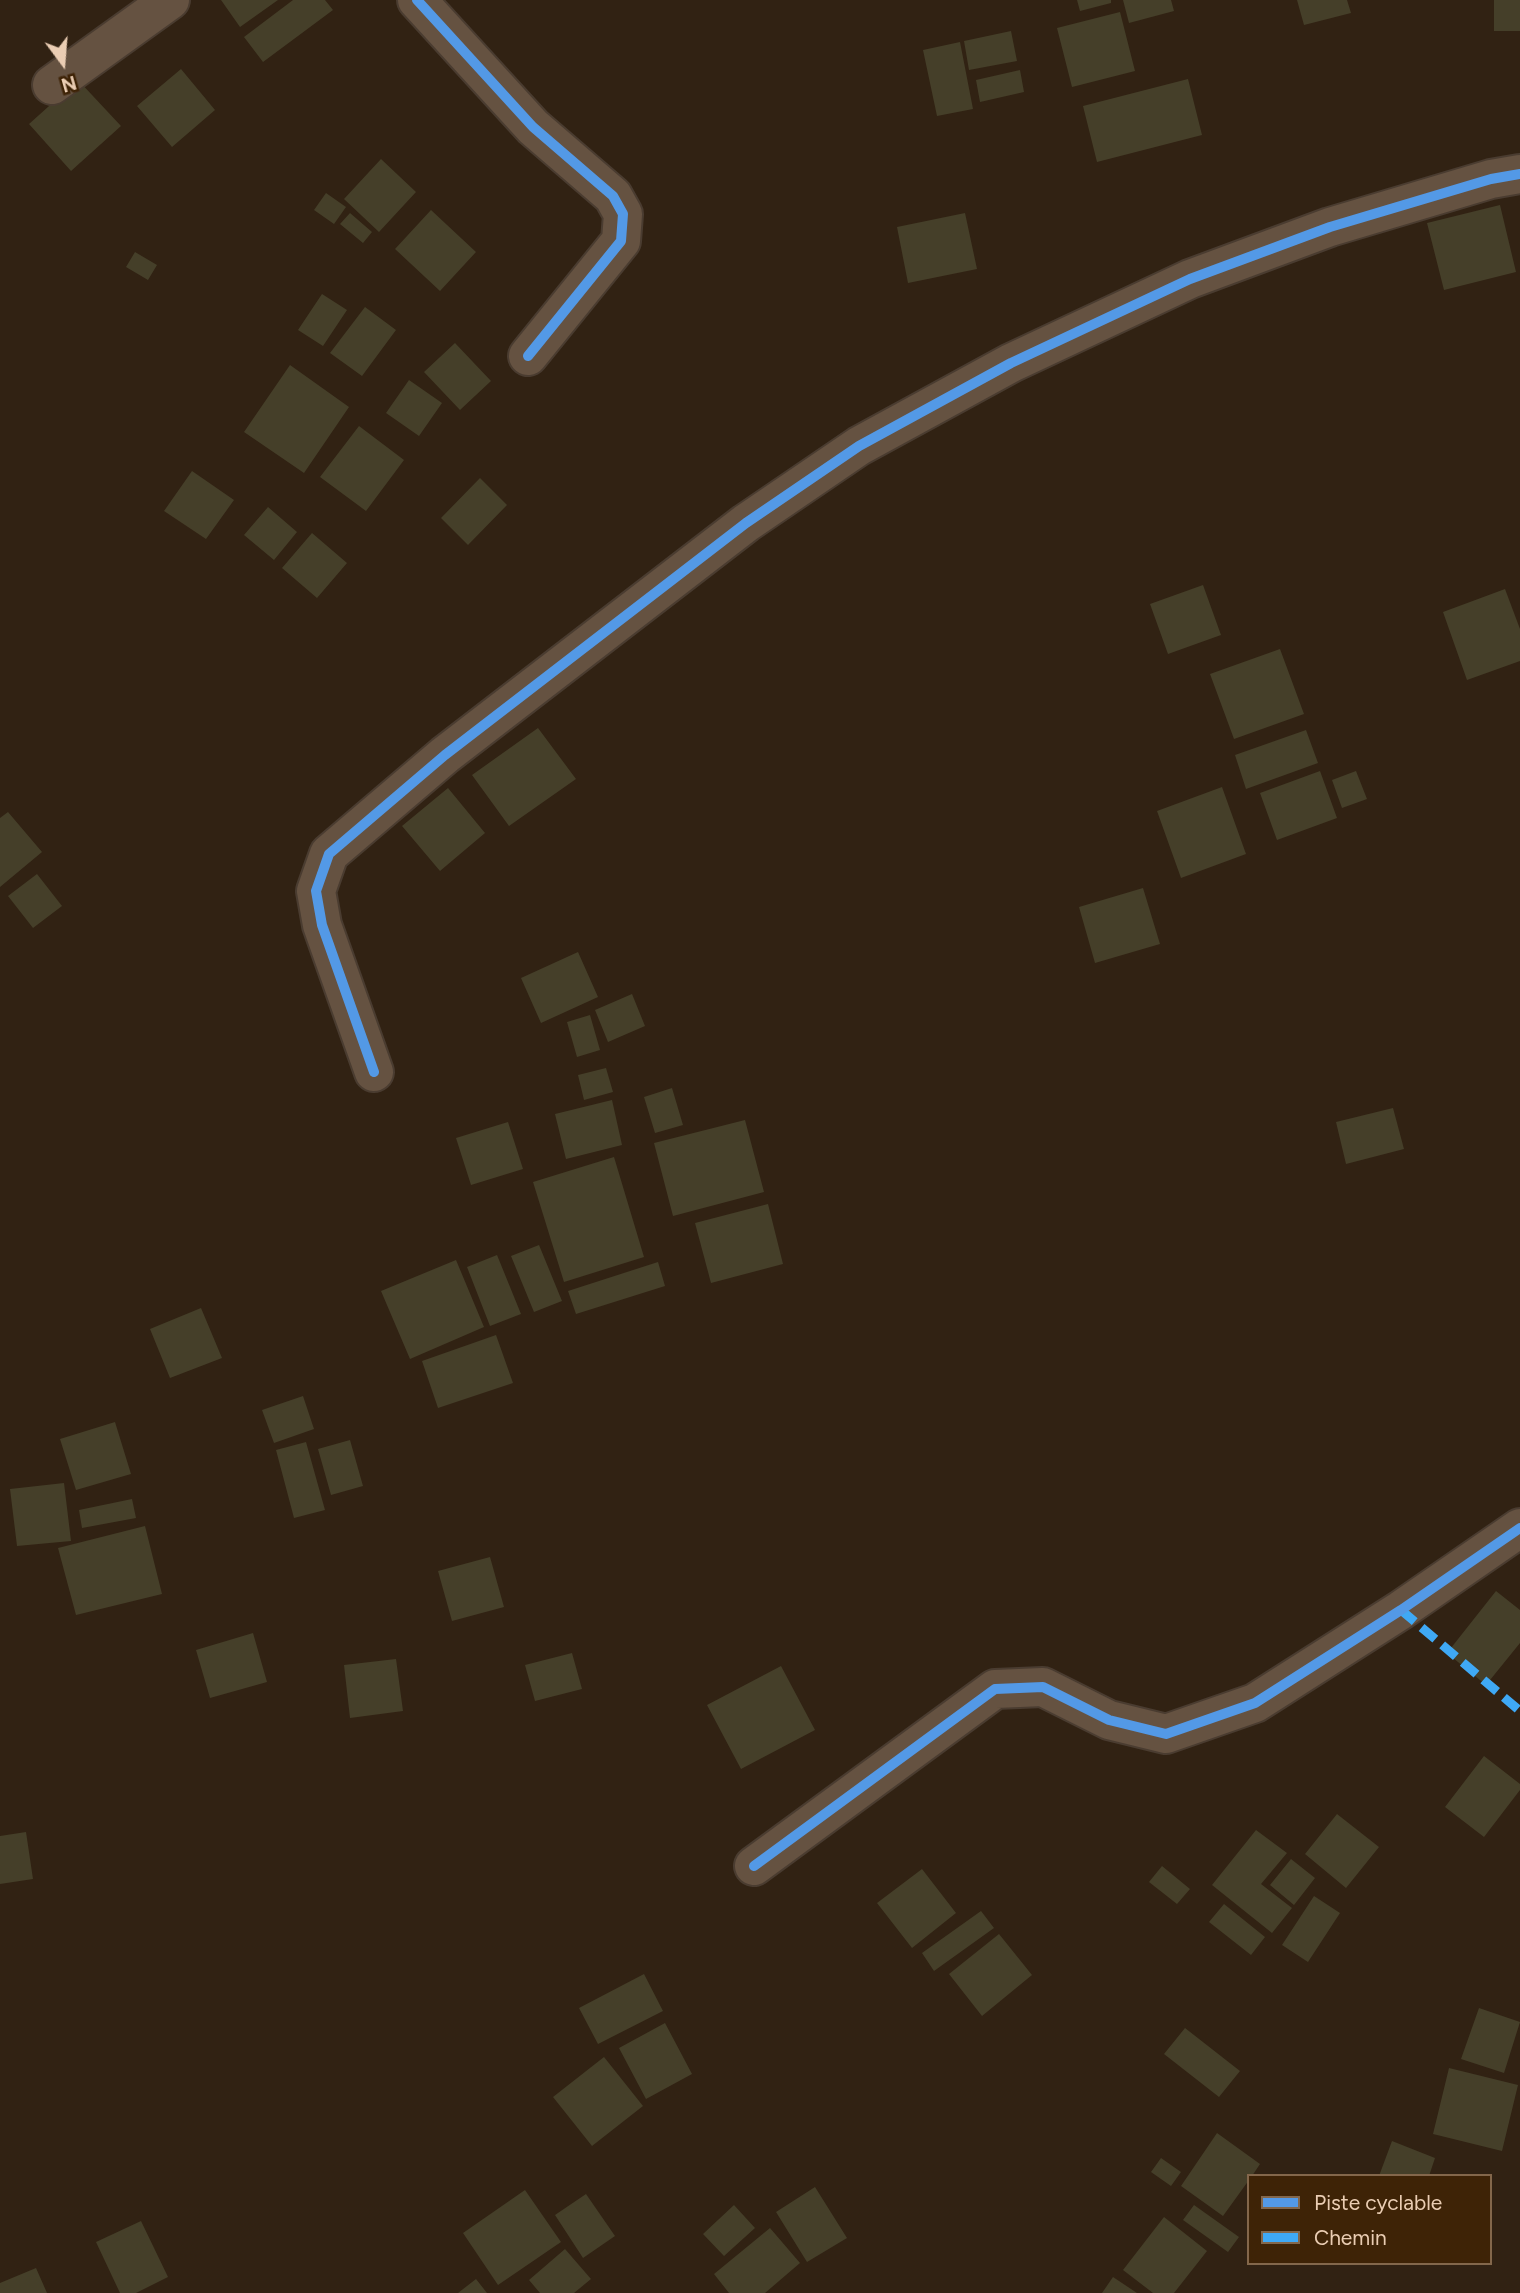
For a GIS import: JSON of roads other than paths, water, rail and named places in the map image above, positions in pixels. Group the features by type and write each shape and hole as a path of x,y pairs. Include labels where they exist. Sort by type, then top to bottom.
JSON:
{"street":[{"path":"52,85 170,0"},
{"path":"417,0 533,127 613,196 623,214 621,241 528,356"},
{"path":"374,1072 322,925 316,891 329,854 445,755 746,523 859,446 1011,363 1190,279 1317,231 1491,178 1520,174"},
{"path":"754,1866 996,1689 1043,1687 1109,1720 1166,1734 1255,1703 1401,1610 1520,1528"}]}
